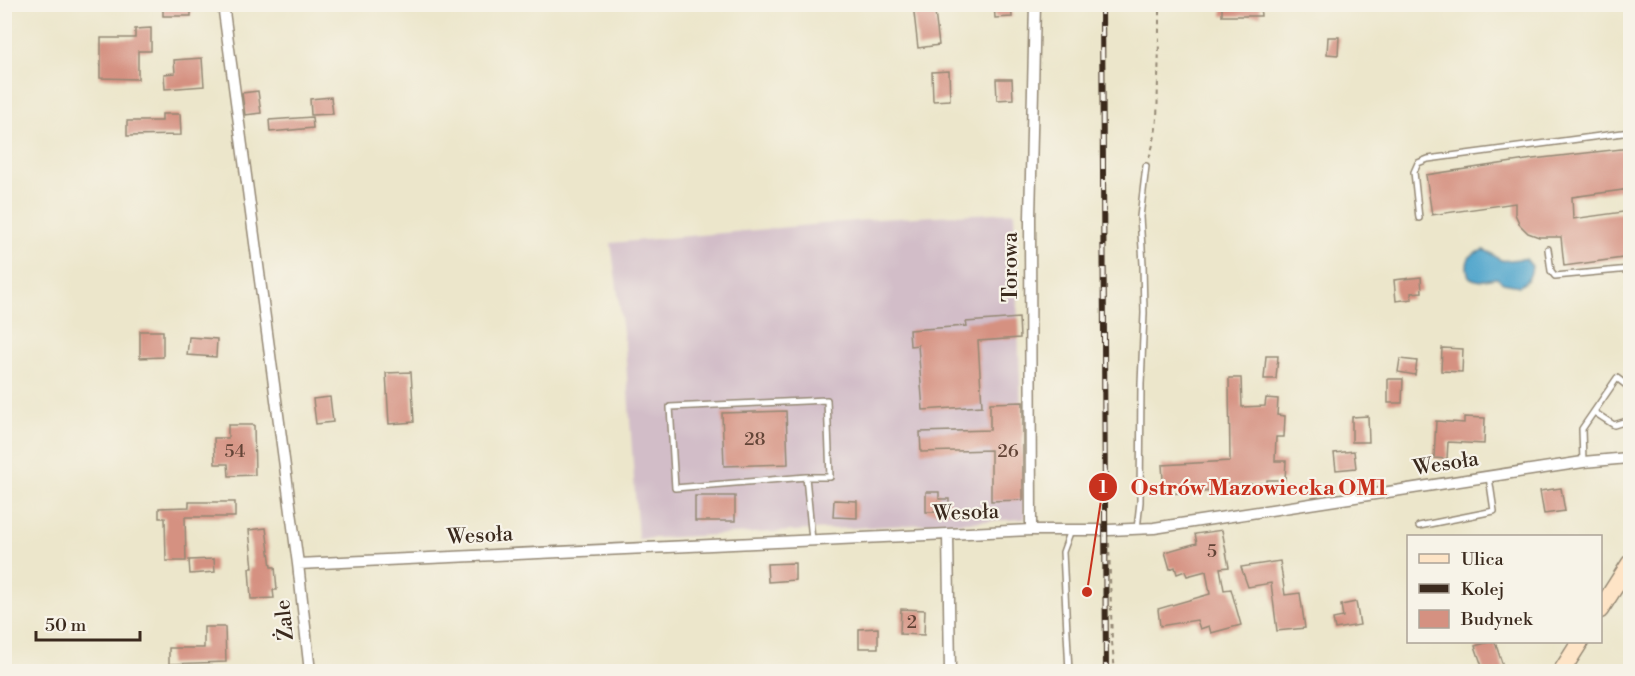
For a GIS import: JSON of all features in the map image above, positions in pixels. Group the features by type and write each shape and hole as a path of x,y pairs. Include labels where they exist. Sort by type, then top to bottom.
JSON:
{"main road":[{"path":"1602,607 1630,563"},
{"path":"1561,672 1579,643"}],"street":[{"name":"Żale","path":"223,4 298,564 310,672"},
{"name":"Torowa","path":"1032,530 1030,218 1035,4"},
{"name":"Wesoła","path":"298,564 1032,530 1137,529 1583,462 1628,458 1630,460"},
{"path":"948,534 950,672"}],"lane":[{"path":"1419,218 1414,172 1418,164 1428,159 1630,132"},
{"path":"1137,529 1140,502 1144,313 1140,218 1146,166"},
{"path":"1548,249 1551,271 1555,276 1630,269"},
{"path":"1583,462 1582,429 1617,378 1630,388"},
{"path":"827,400 830,477 806,477 675,488 670,407 827,400"},
{"path":"1594,412 1614,425 1630,420"},
{"path":"806,477 812,540"},
{"path":"1419,526 1494,511 1489,477"},
{"path":"1069,672 1063,552 1071,530"}],"path":[{"path":"1146,166 1155,139 1158,116 1159,4"},
{"path":"1109,530 1115,672"}],"shaded area":[{"path":"1014,212 1025,519 638,539 625,346 611,243 877,219"}],"water":[{"path":"1484,250 1503,260 1526,259 1532,266 1529,278 1519,286 1503,283 1497,278 1480,281 1469,277 1467,262 1471,256"}],"building":[{"path":"163,4 191,4 191,16 163,16"},
{"path":"913,4 934,4 939,45 918,48"},
{"path":"994,4 1011,4 1012,17 995,18"},
{"path":"1222,4 1260,4 1261,16 1222,16"},
{"path":"151,28 151,51 138,51 138,79 100,78 101,38 135,38 135,29"},
{"path":"1328,37 1339,37 1338,55 1327,54"},
{"path":"202,58 204,86 165,89 164,74 175,73 174,60"},
{"path":"949,71 950,100 933,101 932,72"},
{"path":"996,79 1012,79 1013,99 997,100"},
{"path":"258,91 261,113 245,115 242,93"},
{"path":"331,97 333,114 311,115 310,99"},
{"path":"162,114 180,114 181,135 127,136 127,121 162,121"},
{"path":"312,117 313,128 270,132 269,120"},
{"path":"1630,148 1630,189 1572,197 1573,219 1630,211 1630,257 1564,266 1561,237 1539,237 1528,233 1520,225 1515,214 1515,203 1432,215 1426,175 1533,159"},
{"path":"1421,277 1422,292 1411,293 1412,299 1396,301 1394,280"},
{"path":"1019,318 1020,338 978,341 982,406 923,410 918,345 910,346 909,330 967,326 966,322"},
{"path":"140,331 163,331 163,357 140,358"},
{"path":"189,337 217,339 216,357 187,355"},
{"path":"1442,348 1463,349 1462,372 1441,371"},
{"path":"1266,356 1278,356 1276,379 1264,379"},
{"path":"1400,359 1417,361 1415,375 1398,372"},
{"path":"411,372 414,422 389,424 386,373"},
{"path":"1229,378 1241,378 1242,407 1265,406 1266,398 1278,399 1277,415 1285,416 1284,437 1276,437 1275,461 1286,461 1285,480 1228,485 1228,488 1216,488 1216,491 1164,494 1162,465 1230,461"},
{"path":"1388,379 1403,379 1402,403 1388,403"},
{"path":"330,397 333,422 316,424 313,399"},
{"path":"1023,402 1023,500 991,501 991,450 921,452 920,432 990,430 990,403"},
{"path":"786,411 788,464 724,466 722,413"},
{"path":"1368,416 1369,442 1352,442 1352,417"},
{"path":"1464,417 1485,418 1484,444 1448,442 1447,459 1434,458 1436,421 1464,423"},
{"path":"228,425 254,425 255,475 229,476 228,464 215,464 214,438 228,438"},
{"path":"1354,451 1356,468 1336,470 1334,453"},
{"path":"1561,488 1565,511 1544,514 1540,491"},
{"path":"926,492 939,492 939,499 949,499 949,512 926,512"},
{"path":"695,496 735,496 735,521 695,521"},
{"path":"834,500 857,501 857,518 833,517"},
{"path":"189,502 235,502 235,517 185,517 186,561 166,561 165,518 159,518 159,508 189,507"},
{"path":"266,528 271,567 275,567 277,590 273,590 274,598 251,599 249,568 253,568 249,530"},
{"path":"1222,530 1229,567 1220,568 1224,590 1231,589 1241,625 1211,633 1209,626 1200,629 1197,620 1160,626 1158,609 1210,594 1206,571 1187,576 1185,571 1177,574 1175,567 1170,569 1165,552 1197,543 1195,534"},
{"path":"214,559 215,572 190,574 189,560"},
{"path":"1280,561 1285,595 1300,593 1305,628 1277,631 1271,583 1248,587 1241,567"},
{"path":"795,563 795,580 768,582 767,564"},
{"path":"1356,602 1360,625 1335,629 1333,619 1343,617 1341,605"},
{"path":"901,609 925,610 924,635 900,634"},
{"path":"204,627 225,627 226,662 169,664 169,648 204,648"},
{"path":"878,628 878,648 859,648 859,629"},
{"path":"1495,643 1505,672 1484,672 1475,646"}],"railway":[{"path":"1102,4 1106,672"}],"place":[{"name":"Ostrów Mazowiecka OM1","path":"1087,592"}]}
